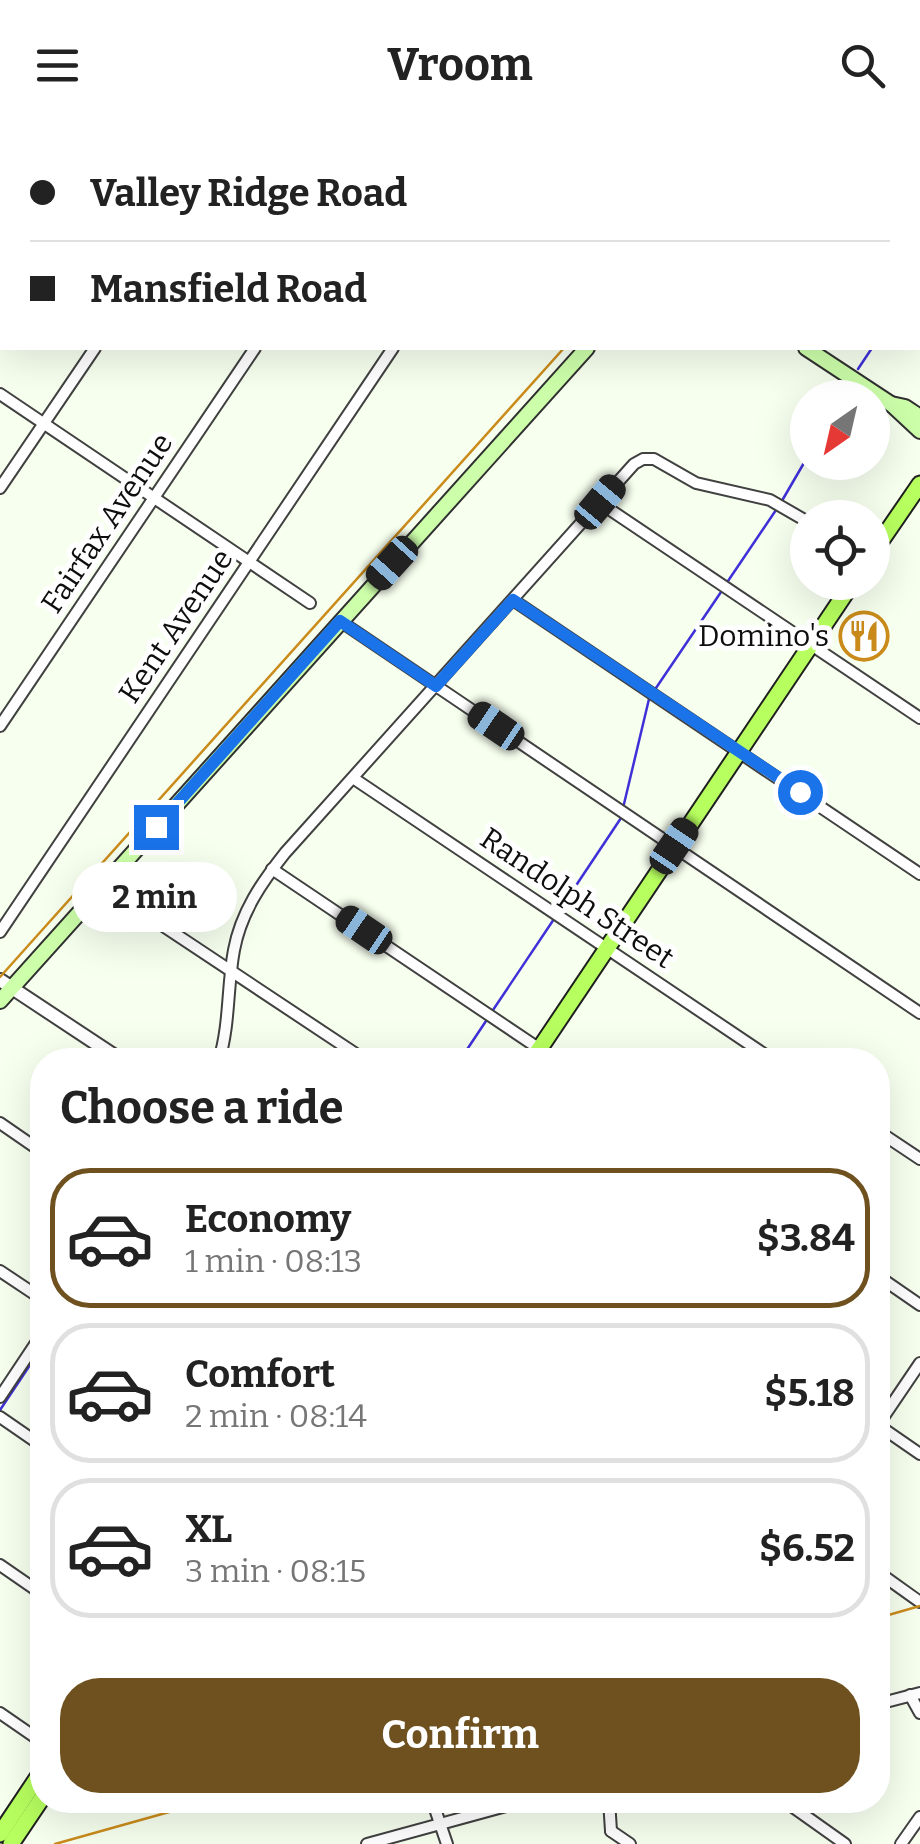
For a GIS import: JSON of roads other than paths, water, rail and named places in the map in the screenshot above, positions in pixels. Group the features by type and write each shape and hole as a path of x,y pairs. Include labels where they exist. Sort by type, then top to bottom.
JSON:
{"main road":[{"path":"0,1001 6,984 103,886 584,350"},
{"path":"809,350 854,380"},
{"path":"890,404 920,416"},
{"path":"890,404 920,431"},
{"path":"890,528 920,484"},
{"path":"540,1048 841,600"},
{"path":"0,1834 30,1789"},
{"path":"12,1844 32,1813"}],"street":[{"path":"0,488 94,350"},
{"name":"Fairfax Avenue","path":"0,726 254,350"},
{"name":"Kent Avenue","path":"0,932 392,350"},
{"path":"0,394 310,603"},
{"path":"221,1048 236,943 247,911 272,869 634,464 648,458 704,487 770,500 790,512"},
{"path":"600,502 920,718"},
{"path":"513,600 920,874"},
{"path":"340,621 920,1013"},
{"name":"Randolph Street","path":"352,778 755,1048"},
{"path":"272,869 527,1048"},
{"path":"103,886 347,1048"},
{"path":"6,984 103,1048"},
{"path":"0,1123 30,1144"},
{"path":"890,1139 920,1160"},
{"path":"0,1271 30,1292"},
{"path":"890,1284 920,1305"},
{"path":"0,1397 30,1352"},
{"path":"890,1407 920,1363"},
{"path":"0,1418 30,1438"},
{"path":"890,1433 920,1454"},
{"path":"0,1565 30,1586"},
{"path":"890,1581 920,1602"},
{"path":"890,1701 915,1694 920,1713"},
{"path":"0,1712 30,1733"},
{"path":"436,1813 446,1844"},
{"path":"367,1844 482,1813"},
{"path":"602,1844 611,1831 610,1813"},
{"path":"802,1813 845,1844"},
{"path":"902,1844 920,1817"},
{"path":"611,1831 630,1844"}],"waterway":[{"path":"858,369 871,350"},
{"path":"783,499 794,480"},
{"path":"728,581 776,510"},
{"path":"656,688 721,592"},
{"path":"624,804 649,699"},
{"path":"561,908 621,818"},
{"path":"493,1010 554,919"},
{"path":"468,1048 486,1021"},
{"path":"0,1410 30,1365"}],"railway":[{"path":"0,977 562,350"},
{"path":"890,1615 920,1606"},
{"path":"55,1844 166,1813"}],"place":[{"name":"Domino's","path":"864,636"}]}
